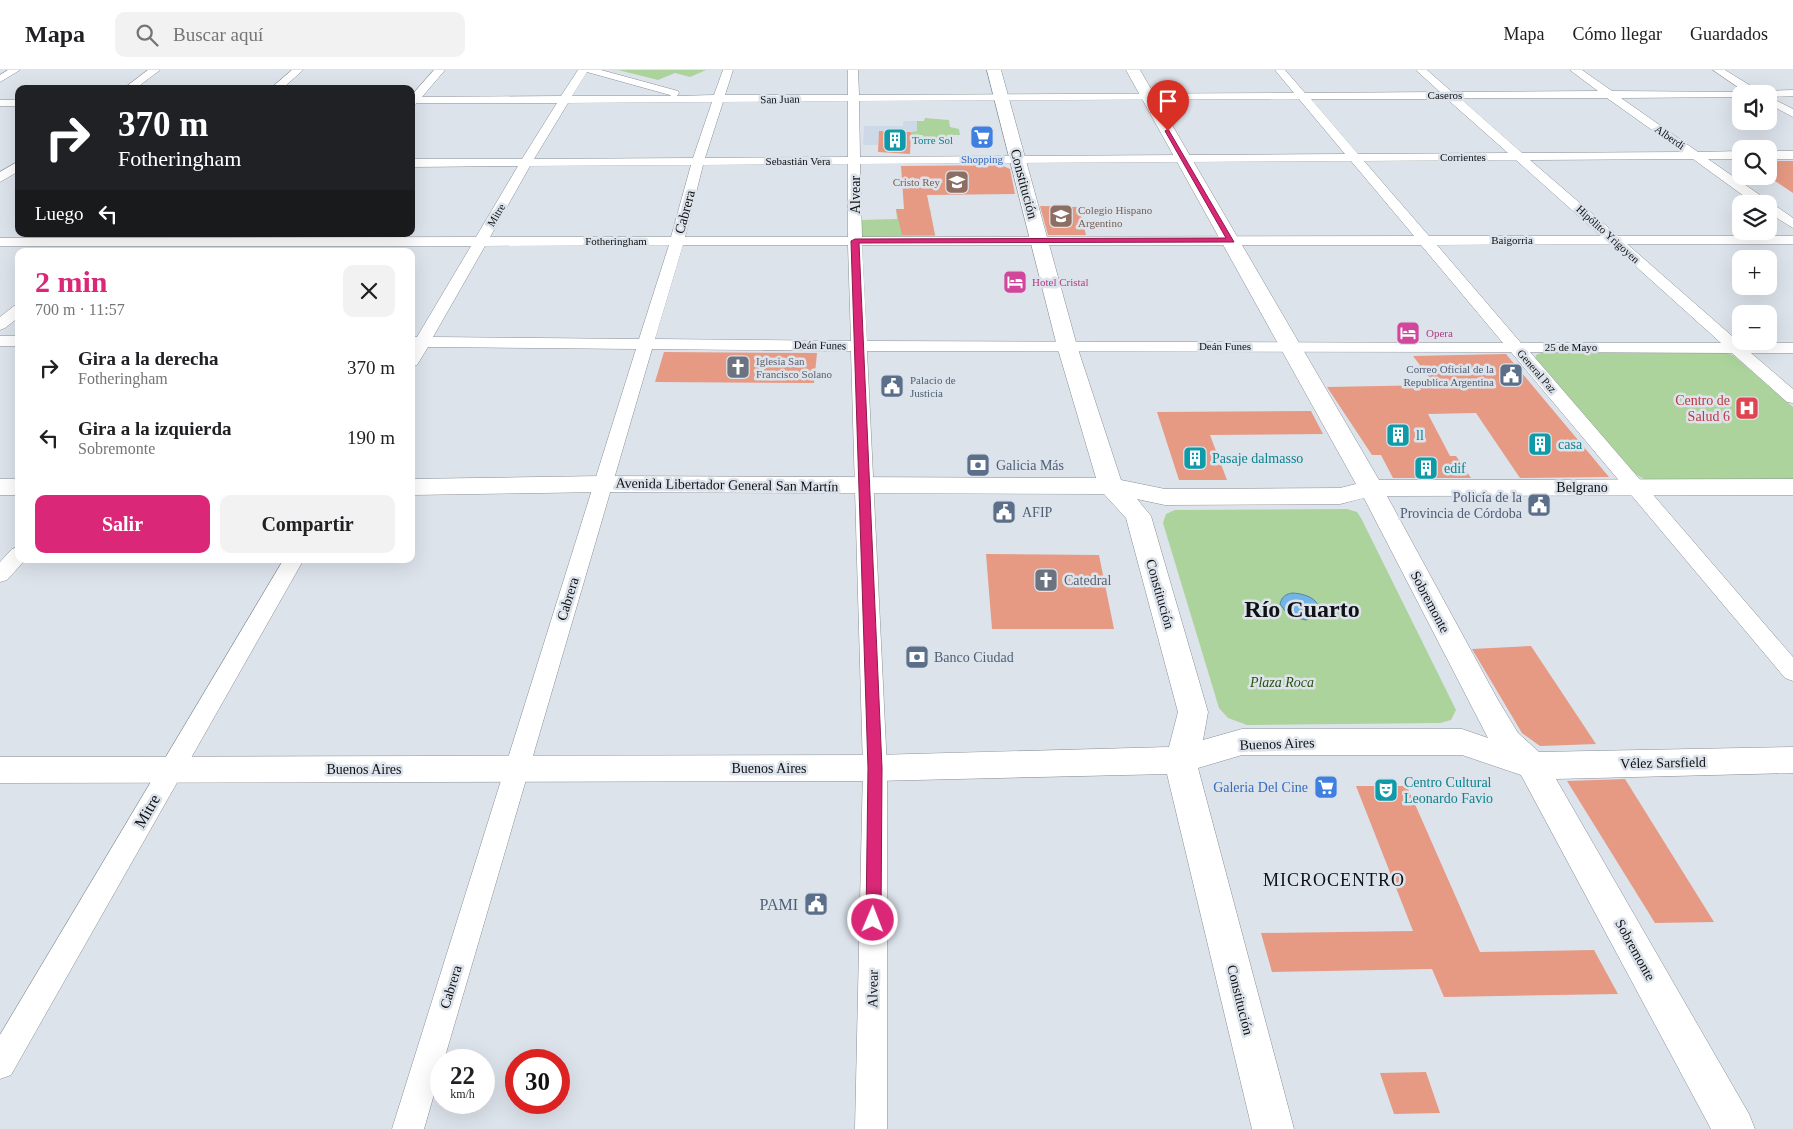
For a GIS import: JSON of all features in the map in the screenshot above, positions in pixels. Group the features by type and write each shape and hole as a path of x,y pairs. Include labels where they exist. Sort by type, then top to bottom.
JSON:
{"main road":[{"name":"Constitución","path":"994,70 1067,346 1111,486 1138,516 1193,712 1189,735 1180,760 1273,1129"},
{"name":"Sobremonte","path":"1134,70 1371,488 1486,709 1507,742 1532,766 1734,1129"},
{"name":"Avenida Libertador General San Martín","path":"415,487 604,484 864,487 1111,486 1165,497 1340,496 1371,488"},
{"path":"0,487 15,488"},
{"name":"Belgrano","path":"1371,488 1793,488"},
{"name":"Buenos Aires","path":"0,770 875,768 1180,760 1242,742 1462,742 1532,766"},
{"name":"Vélez Sarsfield","path":"1532,766 1793,760"}],"street":[{"path":"0,78 15,70"},
{"path":"134,85 155,70"},
{"path":"280,85 298,70"},
{"path":"415,98 440,70"},
{"name":"Mitre","path":"417,342 583,70"},
{"path":"589,70 685,97 718,100"},
{"name":"Alvear","path":"854,70 855,241 875,768 871,1129"},
{"name":"General Paz","path":"1280,70 1354,158 1427,240 1793,672"},
{"name":"Hipólito Yrigoyen","path":"1421,70 1732,345"},
{"name":"Alberdi","path":"1575,70 1751,195"},
{"path":"1718,70 1742,85"},
{"path":"664,90 698,91 726,75"},
{"name":"Cabrera","path":"408,1129 604,484 698,162 726,75"},
{"path":"1777,93 1793,93"},
{"name":"Caseros","path":"1149,97 1732,94"},
{"name":"San Juan","path":"415,101 1149,97"},
{"path":"0,103 15,103"},
{"path":"1777,105 1793,114"},
{"name":"Corrientes","path":"1184,158 1732,155"},
{"path":"1777,155 1793,155"},
{"name":"Sebastián Vera","path":"415,163 1184,158"},
{"path":"0,166 15,166"},
{"path":"0,178 15,168"},
{"path":"1777,213 1793,224"},
{"path":"91,248 103,238"},
{"name":"Fotheringham","path":"0,242 103,238 291,242 481,240 1231,240"},
{"name":"Baigorria","path":"1231,240 1793,240"},
{"path":"0,325 15,312"},
{"path":"0,341 15,341"},
{"name":"Deán Funes","path":"417,342 860,346 1290,345"},
{"name":"25 de Mayo","path":"1290,345 1732,348"},
{"name":"25 de Mayo","path":"1777,348 1793,348"},
{"name":"Hipólito Yrigoyen","path":"1737,350 1793,398"},
{"path":"0,576 15,559"},
{"name":"Mitre","path":"0,1064 292,563"}],"shaded area":[{"path":"903,121 917,121 917,131 879,132 878,145 863,145 864,126 903,126"}],"green space":[{"path":"618,70 706,70 690,77 675,73 658,80"},
{"path":"925,118 949,120 950,127 959,129 960,135 947,135 947,139 923,139 923,135 911,135 910,132 917,131 917,121 924,121"},
{"path":"896,209 930,209 935,236 860,237 861,220 897,219"},
{"path":"1544,352 1723,352 1733,355 1793,407 1793,479 1644,479 1633,473 1535,360 1536,355"},
{"name":"Plaza Roca","path":"1347,509 1357,512 1361,518 1456,710 1451,720 1440,723 1247,725 1228,718 1219,708 1163,523 1166,514 1175,510"}],"water":[{"path":"1293,593 1312,598 1318,605 1319,614 1306,620 1289,616 1280,604 1285,596"}],"building":[{"name":"Torre Sol","path":"879,131 911,132 910,154 878,152"},
{"path":"1777,161 1793,161 1793,193 1777,182"},
{"name":"Cristo Rey","path":"1001,165 1010,169 1015,194 927,195 935,235 902,235 896,209 904,209 901,166"},
{"name":"Colegio Hispano Argentino","path":"1040,206 1079,207 1086,235 1048,235"},
{"name":"Iglesia San Francisco Solano","path":"664,352 817,353 814,383 655,382"},
{"path":"1506,354 1609,477 1520,478 1476,413 1428,414 1450,456 1456,456 1471,478 1393,478 1381,455 1372,455 1327,387 1435,385 1413,356"},
{"name":"Pasaje dalmasso","path":"1311,411 1323,434 1210,435 1227,480 1179,480 1157,412"},
{"name":"Catedral","path":"986,554 1099,555 1114,629 992,629"},
{"path":"1531,646 1596,744 1540,746 1522,733 1472,649"},
{"path":"1625,779 1714,922 1655,923 1567,781"},
{"path":"1356,786 1407,786 1480,952 1594,950 1618,994 1444,997 1432,969 1272,972 1261,933 1413,931"},
{"path":"1426,1072 1440,1113 1394,1114 1380,1073"}],"place":[{"name":"Shopping","path":"982,137"},
{"name":"Torre Sol","path":"895,140"},
{"name":"Cristo Rey","path":"957,182"},
{"name":"Colegio Hispano Argentino","path":"1061,216"},
{"name":"Hotel Cristal","path":"1015,282"},
{"name":"Opera","path":"1408,333"},
{"name":"Iglesia San Francisco Solano","path":"738,367"},
{"name":"Correo Oficial de la Republica Argentina","path":"1511,375"},
{"name":"Palacio de Justicia","path":"892,386"},
{"name":"Centro de Salud 6","path":"1747,408"},
{"name":"ll","path":"1398,435"},
{"name":"casa","path":"1540,444"},
{"name":"Pasaje dalmasso","path":"1195,458"},
{"name":"Galicia Más","path":"978,465"},
{"name":"edif","path":"1426,468"},
{"name":"Policía de la Provincia de Córdoba","path":"1539,505"},
{"name":"AFIP","path":"1004,512"},
{"name":"Catedral","path":"1046,580"},
{"name":"Banco Ciudad","path":"917,657"},
{"name":"Galeria Del Cine","path":"1326,787"},
{"name":"Centro Cultural Leonardo Favio","path":"1386,790"},
{"name":"PAMI","path":"816,904"}],"district":[{"name":"Río Cuarto","path":"1302,609"},
{"name":"MICROCENTRO","path":"1334,880"}],"route":[{"path":"873,920 875,768 855,241 1231,240 1168,131"}]}
